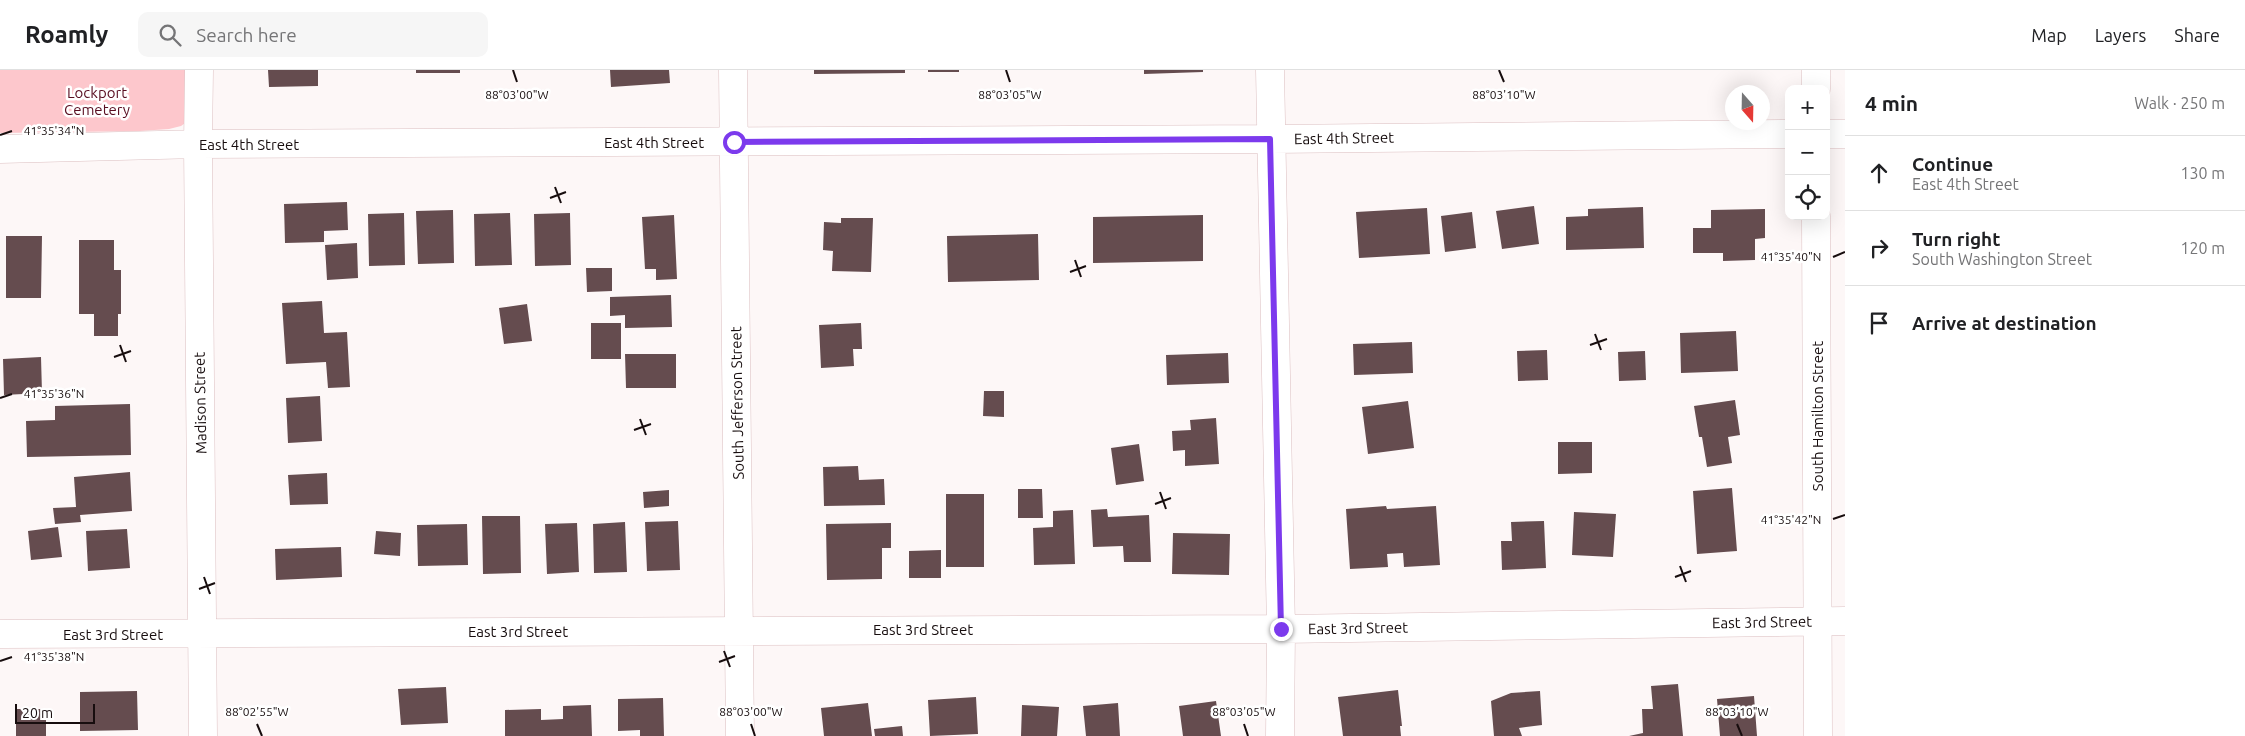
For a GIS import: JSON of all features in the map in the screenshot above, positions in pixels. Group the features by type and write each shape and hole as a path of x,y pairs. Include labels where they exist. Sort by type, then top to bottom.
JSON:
{"street":[{"name":"Madison Street","path":"199,70 203,736"},
{"name":"South Jefferson Street","path":"733,70 740,736"},
{"path":"1270,70 1281,629 1280,736"},
{"path":"1816,70 1816,85"},
{"name":"East 4th Street","path":"0,148 198,144 1270,139 1785,134"},
{"path":"1830,134 1845,134"},
{"name":"South Hamilton Street","path":"1816,220 1818,736"},
{"name":"East 3rd Street","path":"0,634 1281,629 1845,621"}],"green space":[{"name":"Lockport Cemetery","path":"0,70 191,70 188,121 181,126 169,129 140,131 0,133"}],"building":[{"path":"268,70 318,70 318,86 269,87"},
{"path":"416,70 460,70 460,73 416,73"},
{"path":"610,70 669,70 670,83 611,87"},
{"path":"814,70 905,70 905,73 814,74"},
{"path":"928,70 959,70 959,72 928,72"},
{"path":"1144,70 1203,70 1203,72 1144,74"},
{"path":"347,202 348,230 324,231 324,242 285,243 284,204"},
{"path":"1534,206 1539,244 1502,249 1496,211"},
{"path":"1643,207 1644,248 1566,250 1566,217 1588,216 1588,209"},
{"path":"1427,208 1430,254 1359,258 1356,212"},
{"path":"1765,209 1765,238 1755,239 1755,260 1723,261 1723,253 1693,253 1693,228 1711,228 1711,210"},
{"path":"453,210 454,263 418,264 416,211"},
{"path":"1472,212 1476,248 1445,252 1441,216"},
{"path":"404,213 405,265 369,266 368,214"},
{"path":"510,213 512,265 475,266 474,214"},
{"path":"570,213 571,265 535,266 534,214"},
{"path":"674,215 677,279 656,280 656,269 645,269 642,217"},
{"path":"1203,215 1203,261 1093,263 1093,217"},
{"path":"841,218 873,218 871,272 832,271 833,251 823,250 824,222 841,223"},
{"path":"1038,234 1039,280 948,282 947,236"},
{"path":"6,236 42,236 41,298 6,298"},
{"path":"79,240 114,240 114,270 121,270 121,314 118,314 118,336 94,336 94,314 79,314"},
{"path":"357,243 358,278 327,280 325,245"},
{"path":"586,268 612,268 612,291 587,292"},
{"path":"671,295 672,327 625,328 625,315 610,316 610,297"},
{"path":"322,301 324,333 347,332 350,387 328,388 326,362 286,364 282,303"},
{"path":"527,304 532,341 504,344 499,308"},
{"path":"591,323 621,323 621,359 591,359"},
{"path":"861,323 862,349 853,349 854,366 821,368 819,325"},
{"path":"1736,331 1738,371 1681,373 1680,333"},
{"path":"1412,342 1413,373 1354,375 1353,344"},
{"path":"1547,350 1548,380 1518,381 1517,351"},
{"path":"1645,351 1646,380 1619,381 1618,352"},
{"path":"1228,353 1229,383 1167,385 1166,355"},
{"path":"625,354 676,354 676,388 626,388"},
{"path":"41,357 42,393 4,395 3,359"},
{"path":"984,391 1004,391 1004,417 983,416"},
{"path":"320,396 322,441 288,443 286,398"},
{"path":"1735,400 1740,435 1728,437 1732,463 1707,467 1702,437 1699,437 1694,406"},
{"path":"1408,401 1414,448 1368,454 1362,407"},
{"path":"130,404 131,455 27,457 26,421 55,420 55,406"},
{"path":"1216,418 1219,464 1185,466 1185,450 1173,451 1172,431 1191,430 1190,420"},
{"path":"1558,442 1592,442 1592,473 1558,474"},
{"path":"1139,444 1144,481 1116,485 1111,448"},
{"path":"858,466 859,480 884,479 885,505 824,506 823,467"},
{"path":"130,472 132,511 80,515 81,522 55,524 53,508 76,507 74,477"},
{"path":"327,473 328,504 290,505 288,475"},
{"path":"1732,488 1737,551 1697,554 1693,491"},
{"path":"1018,489 1042,489 1043,518 1018,518"},
{"path":"669,490 669,506 644,508 643,492"},
{"path":"946,494 984,494 984,567 946,567"},
{"path":"1386,506 1387,509 1436,506 1440,565 1404,567 1403,553 1387,554 1388,567 1350,569 1346,509"},
{"path":"1107,509 1108,517 1149,515 1151,562 1124,562 1123,546 1093,547 1091,510"},
{"path":"1073,510 1075,564 1034,565 1033,528 1053,527 1053,511"},
{"path":"1574,512 1616,514 1613,557 1572,555"},
{"path":"482,516 520,516 521,573 483,574"},
{"path":"678,521 680,570 647,571 645,522"},
{"path":"1544,521 1546,568 1502,570 1501,541 1512,541 1511,522"},
{"path":"625,522 627,572 594,573 593,524"},
{"path":"577,523 579,572 547,574 545,524"},
{"path":"891,523 891,548 882,548 882,579 827,580 826,524"},
{"path":"467,524 468,565 418,566 417,525"},
{"path":"58,527 62,557 31,560 28,531"},
{"path":"127,529 130,568 88,571 86,531"},
{"path":"376,531 401,533 400,556 374,554"},
{"path":"1173,533 1230,534 1229,575 1172,574"},
{"path":"341,547 342,577 276,580 275,549"},
{"path":"941,550 941,578 909,578 909,551"},
{"path":"1678,684 1683,736 1629,736 1643,733 1642,709 1653,709 1651,686"},
{"path":"446,687 448,723 401,725 398,689"},
{"path":"1398,690 1402,726 1400,726 1401,736 1343,736 1338,697"},
{"path":"137,691 138,730 80,731 80,692"},
{"path":"1540,691 1542,725 1519,728 1522,736 1494,736 1491,701 1511,693"},
{"path":"1754,696 1757,736 1720,736 1717,699"},
{"path":"976,697 978,734 930,736 928,700"},
{"path":"663,698 664,736 640,736 640,730 618,731 618,699"},
{"path":"1216,701 1221,736 1183,736 1179,706"},
{"path":"868,703 872,736 824,736 821,708"},
{"path":"1118,703 1120,736 1086,736 1083,706"},
{"path":"591,705 592,736 505,736 505,710 541,709 541,720 563,719 563,706"},
{"path":"1022,705 1059,707 1057,736 1021,736"},
{"path":"16,709 46,709 46,736 16,736"},
{"path":"902,726 903,736 875,736 874,729"}],"route":[{"path":"734,142 1270,139 1281,629"}]}
